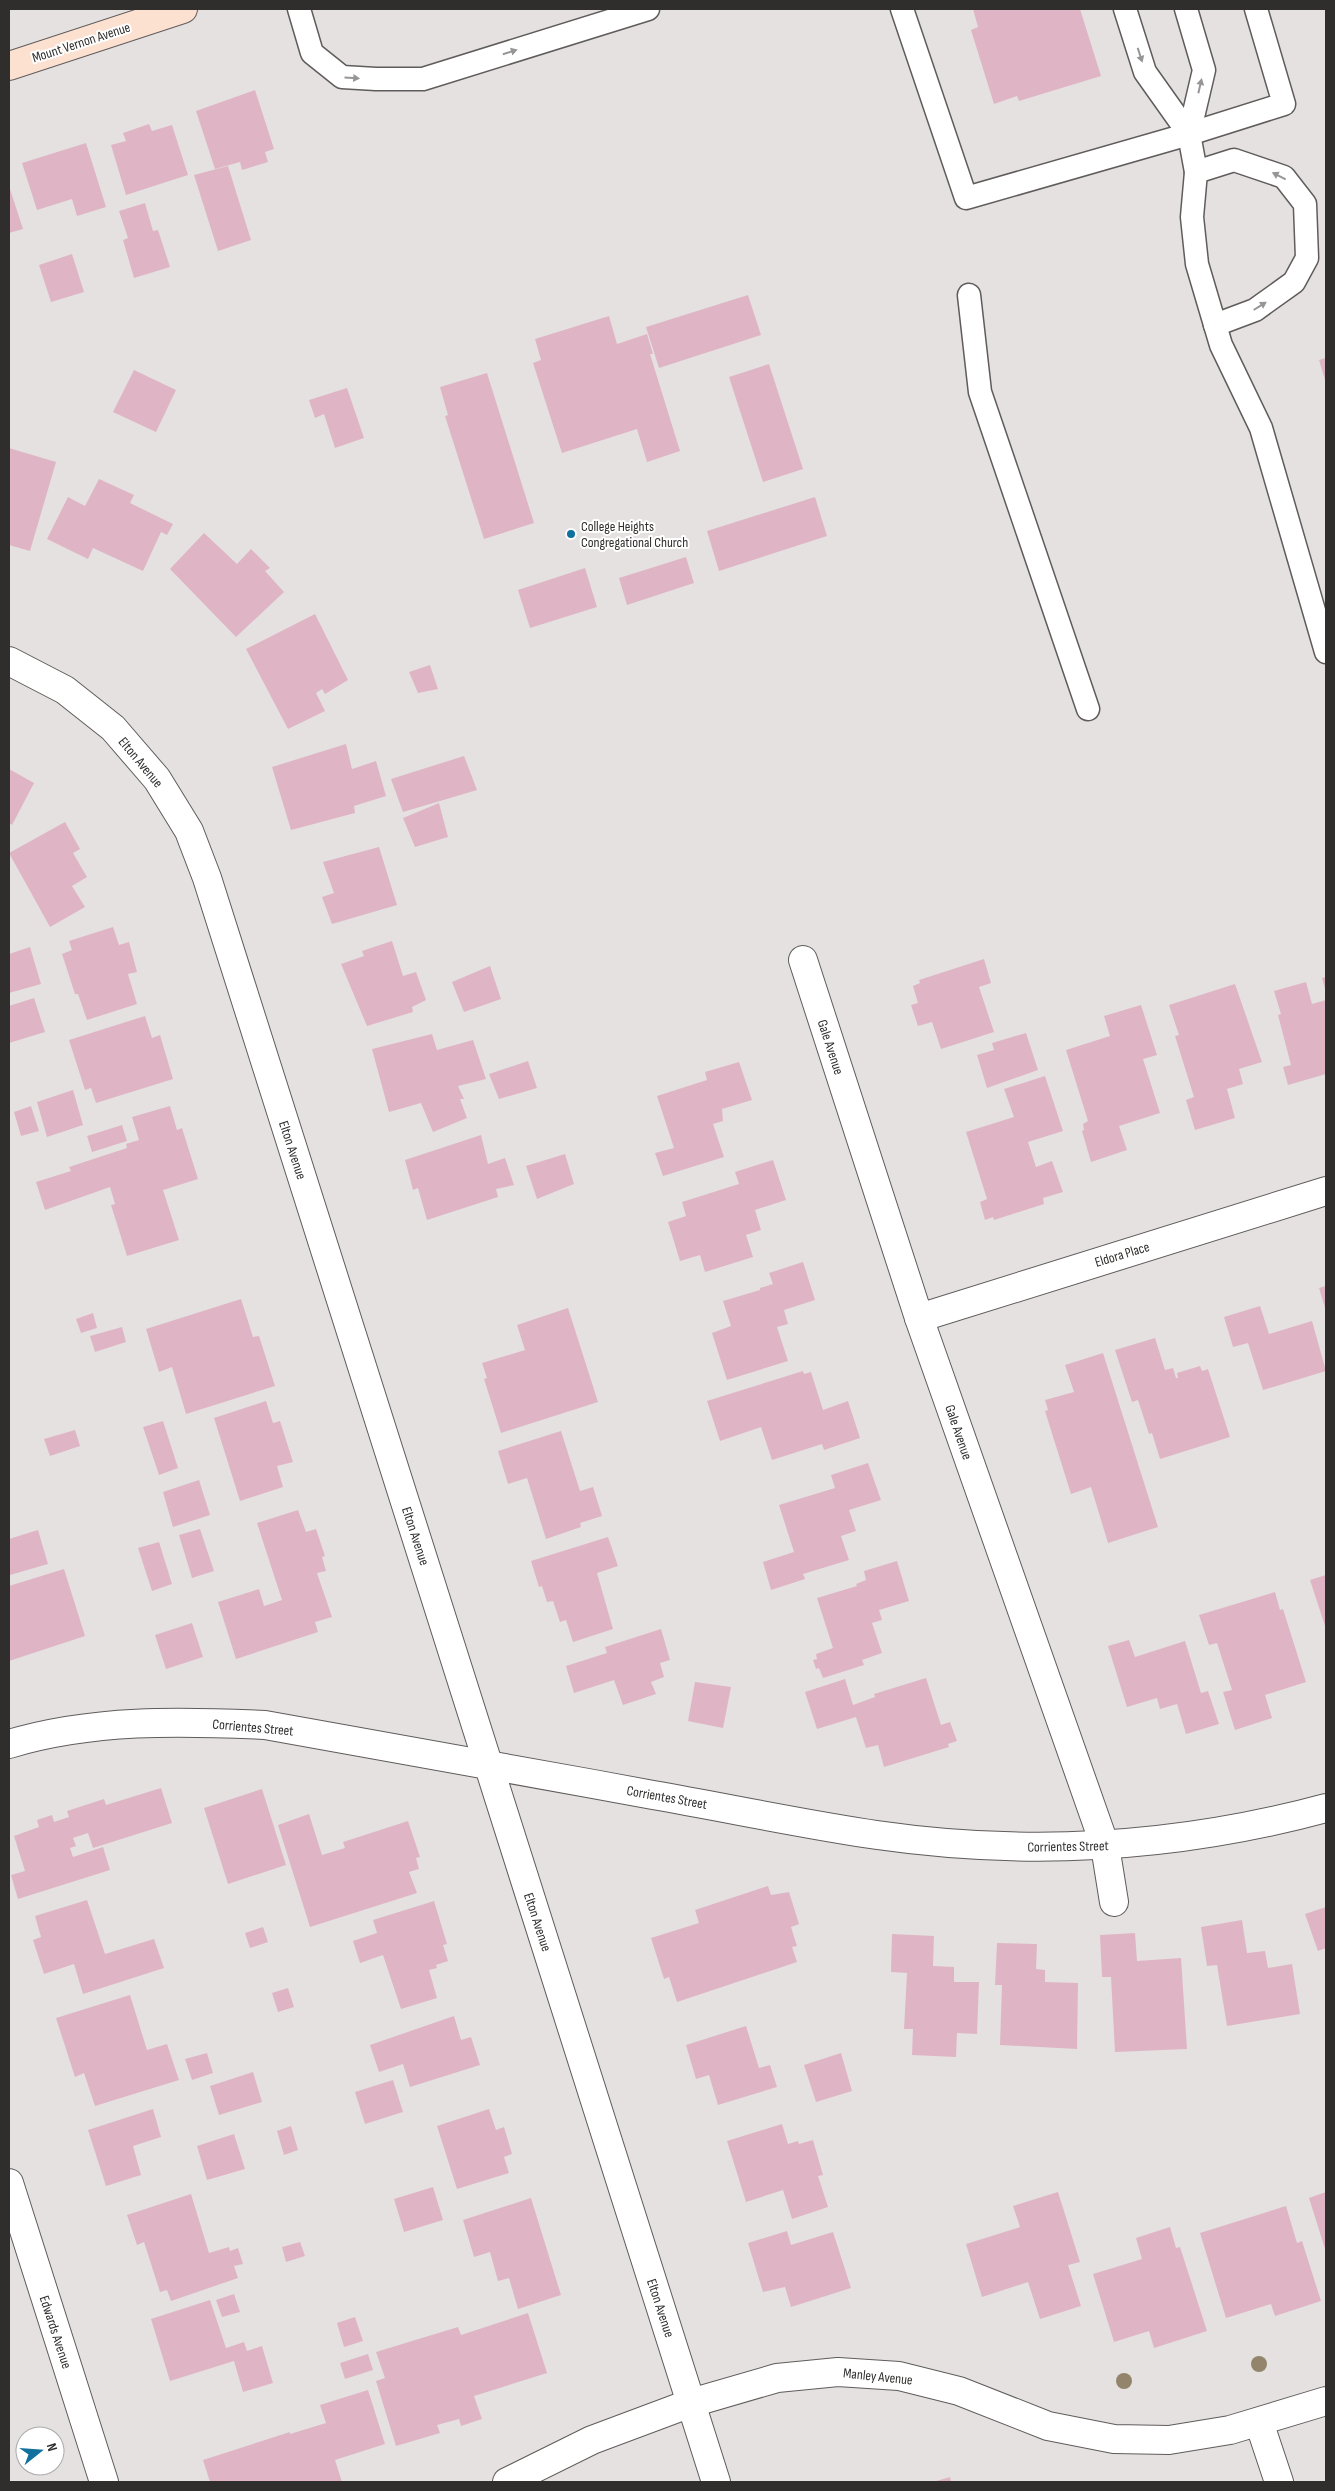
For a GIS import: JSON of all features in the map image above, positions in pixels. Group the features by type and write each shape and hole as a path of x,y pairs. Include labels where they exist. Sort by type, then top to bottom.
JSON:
{"main road":[{"name":"Mount Vernon Avenue","path":"9,66 183,9"}],"street":[{"name":"Elton Avenue","path":"9,661 65,690 112,728 157,778 189,831 207,878 716,2482"},
{"name":"Gale Avenue","path":"803,960 918,1318 1105,1846 1114,1902"},
{"name":"Eldora Place","path":"918,1318 1326,1191"},
{"name":"Corrientes Street","path":"9,1744 106,1725 189,1721 265,1725 877,1835 992,1846 1105,1846 1182,1838 1276,1821 1326,1808"},
{"name":"Edwards Avenue","path":"9,2182 104,2482"},
{"name":"Manley Avenue","path":"507,2482 592,2440 691,2403 777,2378 838,2372 899,2376 959,2391 1048,2426 1114,2438 1169,2440 1230,2430 1326,2401"},
{"path":"1259,2422 1278,2482"}],"lane":[{"path":"299,9 312,53 342,77 423,79 648,9"},
{"path":"902,9 966,198 1190,134 1284,104 1256,9"},
{"path":"1125,9 1145,72 1190,134"},
{"path":"1186,9 1204,70 1190,134 1196,172 1192,217 1197,264 1221,345 1261,428 1326,652"},
{"path":"1196,172 1234,160 1284,177 1305,204 1307,258 1294,282 1255,310 1215,325"},
{"path":"969,295 980,392 1088,710"}],"building":[{"path":"973,9 1080,9 1101,76 1019,101 1017,96 994,104 971,30 978,27"},
{"path":"255,90 274,149 265,152 268,162 242,170 240,162 215,169 196,111"},
{"path":"149,124 152,131 172,125 188,175 126,195 111,145 126,141 123,133"},
{"path":"86,143 106,207 77,216 72,199 37,210 22,163"},
{"path":"228,166 251,240 218,251 194,175"},
{"path":"9,186 23,229 9,233"},
{"path":"145,203 153,231 158,230 170,267 134,278 123,240 128,238 119,211"},
{"path":"72,254 84,292 51,302 39,265"},
{"path":"748,295 761,335 659,368 646,327"},
{"path":"609,316 617,344 647,334 653,354 650,354 680,451 647,462 637,429 562,453 533,363 541,360 535,339"},
{"path":"1326,358 1326,383 1319,360"},
{"path":"769,364 803,469 763,482 729,377"},
{"path":"134,370 176,390 156,432 113,412"},
{"path":"487,373 534,523 484,539 445,416 448,415 440,387"},
{"path":"347,388 364,438 335,448 324,414 315,418 309,400"},
{"path":"9,448 56,462 30,551 9,545"},
{"path":"99,479 134,495 130,503 173,524 167,535 161,532 143,571 93,548 88,559 47,539 68,497 85,506"},
{"path":"815,497 827,536 719,571 707,531"},
{"path":"204,533 237,564 251,549 270,568 265,571 284,592 236,637 170,569"},
{"path":"686,557 694,583 627,605 619,578"},
{"path":"585,568 597,607 530,628 518,590"},
{"path":"315,614 348,680 325,694 322,689 316,693 325,711 288,729 246,649"},
{"path":"430,665 438,689 418,693 409,672"},
{"path":"346,744 352,769 376,761 386,796 354,806 355,813 291,830 272,767"},
{"path":"464,756 477,790 403,812 391,779"},
{"path":"9,769 34,783 12,825 9,823"},
{"path":"439,803 448,837 415,847 403,818"},
{"path":"65,822 80,849 73,853 87,877 72,886 85,907 50,927 9,853"},
{"path":"379,847 397,905 332,924 322,897 334,893 323,862"},
{"path":"113,927 119,945 129,942 137,972 128,974 137,1004 87,1020 78,994 75,994 62,954 72,950 69,941"},
{"path":"392,941 403,976 416,972 426,1000 412,1007 413,1012 367,1026 341,964 364,956 362,951"},
{"path":"30,947 41,984 9,993 9,954"},
{"path":"984,959 991,983 979,987 994,1032 941,1049 932,1022 918,1026 911,1005 918,1003 913,986 920,983 919,980"},
{"path":"490,966 501,999 464,1012 452,982"},
{"path":"1326,977 1326,992 1322,978"},
{"path":"1306,982 1312,1004 1326,1000 1326,1074 1288,1085 1283,1067 1291,1065 1278,1015 1281,1014 1274,991"},
{"path":"1235,984 1262,1062 1239,1069 1243,1084 1227,1089 1235,1118 1195,1130 1186,1100 1194,1097 1175,1036 1179,1035 1169,1005"},
{"path":"34,998 45,1032 9,1043 9,1006"},
{"path":"1141,1005 1157,1055 1143,1059 1160,1113 1119,1126 1127,1150 1091,1162 1082,1131 1084,1130 1083,1124 1088,1121 1066,1050 1110,1036 1104,1016"},
{"path":"145,1016 152,1038 160,1035 173,1079 96,1103 91,1088 85,1090 69,1040"},
{"path":"1026,1033 1038,1070 987,1088 977,1055 994,1050 992,1043"},
{"path":"432,1034 437,1050 473,1040 486,1079 458,1086 464,1099 460,1099 467,1118 433,1132 421,1103 389,1112 372,1049"},
{"path":"528,1061 537,1088 499,1099 489,1074"},
{"path":"739,1062 752,1100 722,1109 723,1121 713,1124 724,1157 663,1176 655,1153 674,1148 657,1096 707,1080 705,1072"},
{"path":"1045,1076 1063,1131 1028,1142 1036,1167 1052,1161 1063,1192 1043,1198 1044,1204 994,1220 993,1217 985,1220 980,1202 987,1199 966,1132 1014,1117 1004,1089"},
{"path":"73,1090 83,1125 47,1137 37,1102"},
{"path":"31,1106 39,1131 21,1136 14,1112"},
{"path":"170,1106 177,1130 182,1128 198,1179 163,1190 179,1240 127,1256 111,1205 115,1204 110,1187 45,1210 36,1182 71,1171 69,1167 127,1148 126,1144 139,1140 132,1117"},
{"path":"122,1125 127,1141 92,1152 87,1136"},
{"path":"481,1135 488,1164 505,1158 514,1185 496,1189 498,1197 427,1220 418,1188 413,1190 405,1160"},
{"path":"565,1154 574,1184 537,1199 526,1166"},
{"path":"773,1160 786,1200 755,1210 761,1230 746,1235 753,1257 705,1272 700,1255 680,1261 668,1222 686,1216 682,1202 739,1184 735,1172"},
{"path":"803,1262 815,1300 784,1310 788,1324 777,1327 788,1361 727,1380 712,1333 731,1326 723,1301 773,1284 769,1273"},
{"path":"1326,1286 1326,1311 1319,1288"},
{"path":"241,1299 253,1337 259,1336 275,1386 186,1414 172,1367 159,1372 146,1329"},
{"path":"1260,1306 1269,1334 1312,1321 1326,1371 1263,1390 1248,1343 1233,1347 1224,1317"},
{"path":"568,1308 598,1402 501,1433 484,1379 487,1378 482,1363 525,1350 517,1325"},
{"path":"93,1313 97,1328 81,1333 76,1319"},
{"path":"122,1327 126,1342 95,1352 90,1336"},
{"path":"1155,1338 1165,1370 1173,1368 1176,1378 1178,1378 1177,1373 1200,1366 1202,1371 1208,1369 1230,1437 1160,1459 1152,1433 1149,1434 1138,1400 1132,1402 1115,1350"},
{"path":"1103,1353 1158,1527 1108,1543 1091,1487 1071,1494 1045,1411 1048,1410 1045,1400 1074,1392 1065,1365"},
{"path":"803,1371 804,1374 811,1372 823,1410 848,1401 860,1438 824,1450 822,1444 772,1460 761,1427 720,1441 707,1401"},
{"path":"266,1401 273,1423 280,1421 293,1462 277,1466 283,1487 240,1501 214,1418"},
{"path":"163,1421 178,1468 159,1475 143,1427"},
{"path":"75,1430 80,1446 50,1456 44,1439"},
{"path":"561,1431 580,1491 593,1487 602,1516 580,1523 581,1527 546,1539 527,1478 508,1484 498,1451"},
{"path":"868,1463 881,1500 849,1510 856,1531 841,1536 849,1560 803,1574 805,1579 771,1590 763,1562 794,1552 779,1505 835,1488 831,1475"},
{"path":"199,1480 210,1515 173,1527 163,1492"},
{"path":"298,1510 306,1532 316,1529 325,1556 322,1557 326,1571 317,1573 332,1617 315,1622 318,1632 236,1659 218,1602 259,1589 264,1606 282,1600 257,1523"},
{"path":"200,1529 214,1571 192,1578 179,1535"},
{"path":"38,1530 48,1564 10,1575 9,1539"},
{"path":"608,1537 618,1566 597,1573 613,1629 573,1642 566,1620 560,1622 553,1601 547,1602 542,1586 539,1587 531,1561"},
{"path":"159,1542 172,1584 152,1591 138,1548"},
{"path":"897,1561 909,1601 879,1610 882,1620 872,1623 882,1653 862,1660 864,1665 823,1678 819,1668 816,1669 813,1660 817,1659 816,1654 833,1648 817,1598 857,1586 856,1584 866,1580 864,1571"},
{"path":"64,1569 85,1636 9,1661 9,1586"},
{"path":"1326,1575 1326,1629 1310,1580"},
{"path":"1275,1592 1280,1610 1283,1609 1306,1682 1265,1695 1272,1718 1235,1730 1223,1692 1232,1690 1217,1643 1209,1645 1199,1615"},
{"path":"192,1623 203,1657 166,1669 155,1635"},
{"path":"661,1629 670,1660 660,1663 664,1677 651,1682 656,1694 623,1705 614,1680 574,1693 566,1666 607,1653 605,1647"},
{"path":"1129,1640 1135,1657 1185,1641 1201,1693 1208,1691 1219,1724 1186,1734 1177,1704 1160,1709 1157,1698 1127,1707 1108,1646"},
{"path":"926,1678 941,1725 950,1722 957,1741 948,1744 949,1747 884,1767 878,1745 866,1748 856,1717 817,1729 805,1692 845,1679 853,1705 875,1697 874,1694"},
{"path":"695,1682 731,1687 723,1728 688,1721"},
{"path":"161,1788 172,1823 93,1848 88,1833 73,1838 76,1846 70,1848 73,1857 103,1847 110,1870 18,1899 11,1875 25,1871 14,1836 39,1827 37,1820 52,1815 54,1822 69,1817 67,1811 104,1799 106,1805"},
{"path":"262,1789 286,1865 228,1884 204,1808"},
{"path":"309,1814 322,1855 345,1848 343,1842 408,1821 420,1857 416,1858 419,1869 409,1872 417,1893 310,1927 278,1825"},
{"path":"768,1886 771,1895 789,1892 799,1924 791,1927 797,1946 792,1947 797,1962 677,2002 669,1977 664,1979 651,1938 699,1923 695,1910"},
{"path":"87,1900 105,1954 154,1939 164,1968 83,1994 74,1964 44,1974 33,1940 41,1937 35,1916"},
{"path":"434,1901 447,1944 443,1945 448,1961 436,1965 437,1968 429,1970 437,1998 401,2009 383,1955 360,1963 353,1941 377,1933 373,1920"},
{"path":"1326,1907 1326,1948 1318,1951 1305,1914"},
{"path":"1242,1920 1247,1953 1265,1951 1268,1968 1292,1964 1300,2014 1227,2026 1217,1965 1207,1966 1201,1927"},
{"path":"263,1927 268,1942 250,1948 245,1933"},
{"path":"1135,1933 1137,1961 1181,1958 1187,2049 1115,2052 1111,1977 1102,1977 1100,1935"},
{"path":"892,1934 934,1936 933,1966 954,1967 954,1982 979,1982 977,2034 957,2033 956,2057 912,2055 913,2029 904,2029 907,1973 891,1972"},
{"path":"997,1943 1037,1944 1036,1969 1045,1970 1045,1982 1078,1983 1077,2049 1000,2045 1002,1985 995,1985"},
{"path":"288,1988 294,2007 278,2012 272,1993"},
{"path":"130,1995 147,2050 167,2044 179,2080 95,2106 84,2073 75,2077 56,2018"},
{"path":"454,2016 461,2040 471,2037 480,2065 410,2087 403,2064 379,2072 370,2045"},
{"path":"746,2026 759,2068 770,2065 777,2087 718,2105 709,2075 696,2079 686,2045"},
{"path":"207,2053 213,2073 192,2080 185,2059"},
{"path":"841,2053 852,2091 816,2102 804,2065"},
{"path":"253,2072 262,2102 219,2115 210,2086"},
{"path":"393,2080 403,2112 365,2124 355,2092"},
{"path":"153,2109 161,2137 133,2146 141,2175 106,2186 88,2130"},
{"path":"489,2109 496,2130 504,2127 512,2154 504,2157 509,2173 457,2189 437,2126"},
{"path":"782,2124 788,2144 798,2141 799,2144 813,2140 823,2175 818,2176 828,2207 792,2219 783,2190 746,2202 727,2141"},
{"path":"291,2126 298,2150 284,2155 277,2131"},
{"path":"234,2134 245,2169 207,2180 197,2146"},
{"path":"433,2187 443,2220 404,2232 394,2199"},
{"path":"1058,2192 1080,2262 1068,2265 1081,2306 1040,2319 1028,2282 982,2297 966,2244 1020,2227 1013,2206"},
{"path":"1326,2192 1326,2252 1309,2198"},
{"path":"191,2194 209,2253 229,2247 230,2251 238,2248 243,2264 234,2266 238,2278 171,2301 167,2290 160,2292 144,2242 137,2245 127,2215"},
{"path":"531,2198 561,2295 518,2309 509,2278 498,2281 490,2252 474,2257 463,2220"},
{"path":"1286,2206 1297,2243 1302,2241 1321,2301 1275,2316 1271,2304 1226,2318 1200,2233"},
{"path":"1170,2227 1176,2248 1180,2247 1207,2331 1154,2348 1149,2331 1114,2342 1093,2274 1142,2259 1136,2238"},
{"path":"787,2231 791,2245 833,2232 851,2288 791,2307 785,2287 763,2292 748,2243"},
{"path":"300,2242 305,2256 286,2262 282,2247"},
{"path":"234,2294 240,2312 222,2317 216,2300"},
{"path":"210,2300 226,2348 244,2342 247,2351 262,2346 273,2383 243,2392 234,2361 170,2381 151,2319"},
{"path":"528,2313 547,2373 474,2396 482,2419 461,2426 459,2419 437,2425 440,2433 396,2446 376,2381 385,2378 376,2352 458,2327 461,2335"},
{"path":"355,2317 363,2341 344,2347 337,2323"},
{"path":"368,2354 373,2370 345,2379 340,2363"},
{"path":"368,2390 385,2444 335,2460 342,2482 210,2482 203,2460 290,2432 290,2434 326,2423 320,2405"},
{"path":"950,2477 951,2482 933,2482"}],"place":[{"name":"College Heights Congregational Church","path":"571,534"}]}
